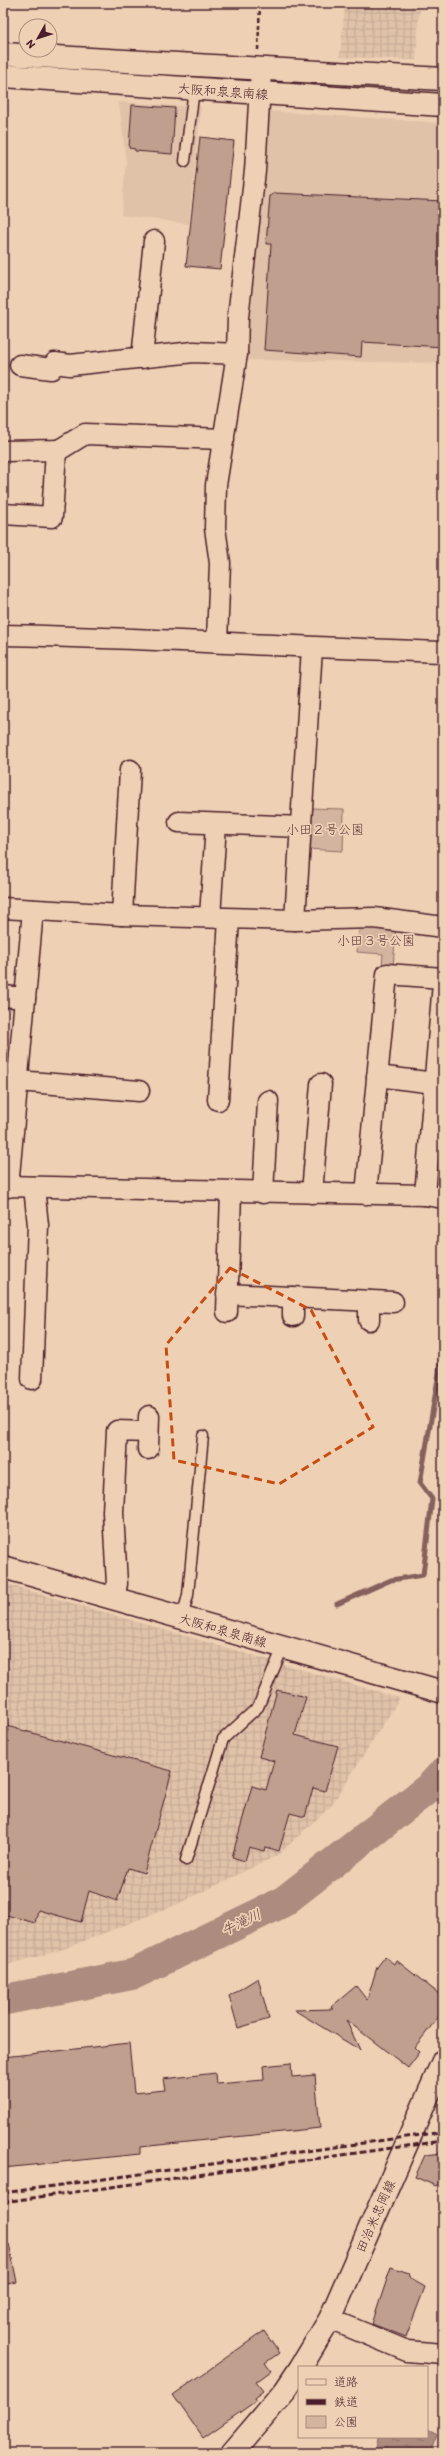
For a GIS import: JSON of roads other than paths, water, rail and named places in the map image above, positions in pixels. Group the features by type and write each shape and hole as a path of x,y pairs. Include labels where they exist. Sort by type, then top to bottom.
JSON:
{"main road":[{"name":"大阪和泉泉南線","path":"3,54 261,70 443,79"},
{"name":"大阪和泉泉南線","path":"3,76 443,105"},
{"name":"大阪和泉泉南線","path":"3,1567 443,1692"},
{"name":"田治米忠岡線","path":"302,2366 330,2319 443,2061"},
{"path":"232,2453 285,2391 298,2372"}],"street":[{"path":"217,642 220,563 215,528 216,485 237,354 238,317 255,171 261,70"},
{"path":"142,358 142,278 154,241"},
{"path":"28,372 51,369 59,356 70,365 194,352 237,354"},
{"path":"3,451 56,450 84,434 93,425 224,439"},
{"path":"3,514 52,517 56,450"},
{"path":"3,635 217,642 312,648 443,652"},
{"path":"296,920 312,648"},
{"path":"122,915 117,839 130,770"},
{"path":"179,822 301,827"},
{"path":"216,824 219,918 233,993 229,1071 218,1100"},
{"path":"3,908 122,915 219,918 296,920 374,918 443,927"},
{"path":"33,910 18,1081 6,1186 231,1193 434,1196 435,1084 443,983"},
{"path":"366,1194 387,974 443,978"},
{"path":"3,996 25,998"},
{"path":"377,1076 435,1084"},
{"path":"18,1081 101,1096 139,1091"},
{"path":"312,1193 321,1084"},
{"path":"263,1193 268,1101"},
{"path":"32,1380 38,1225 34,1187"},
{"path":"231,1193 227,1303 369,1310 393,1302"},
{"path":"114,1598 117,1584 106,1512 117,1431 148,1432"},
{"path":"330,2319 407,2351 443,2354"}],"lane":[{"path":"185,161 194,89"},
{"path":"182,1618 188,1595 203,1436"},
{"path":"186,1860 223,1739 258,1707 283,1647"}],"water":[{"path":"428,2430 437,2435 430,2453 376,2453 379,2438 428,2438"}],"waterway":[{"path":"337,1604 391,1580 423,1575 432,1499 420,1483 439,1373 443,1328"},
{"name":"牛滝川","path":"3,2000 134,1974 283,1902 430,1787 443,1773"}],"railway":[{"path":"3,2193 443,2132"},
{"path":"3,2202 443,2141"}],"park label":[{"name":"小田２号公園","path":"325,829"},
{"name":"小田３号公園","path":"376,940"}]}
